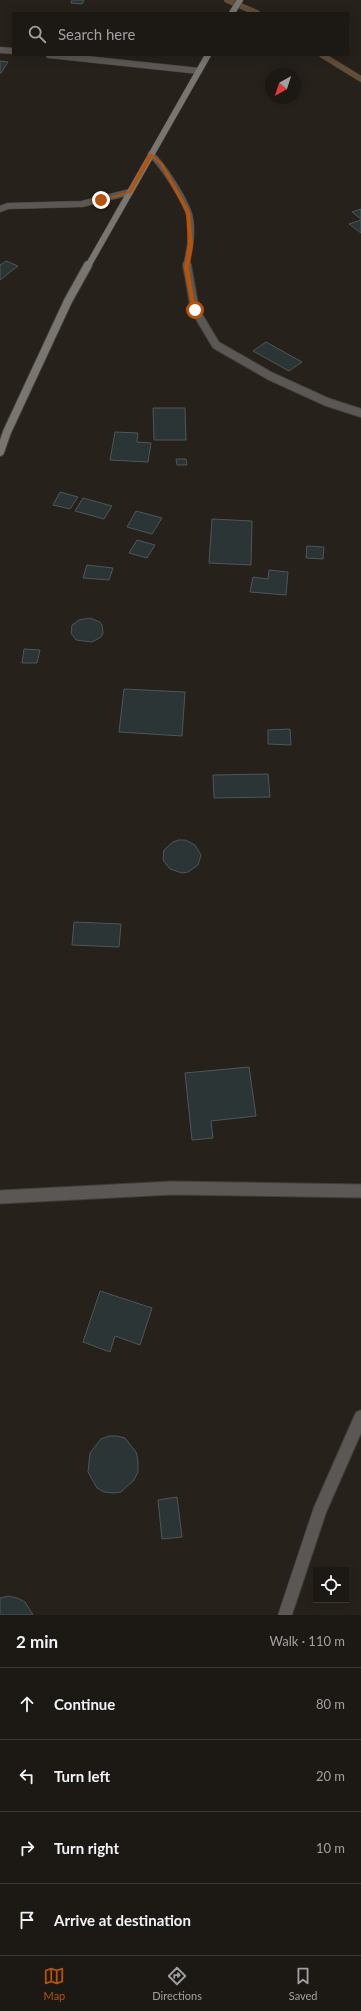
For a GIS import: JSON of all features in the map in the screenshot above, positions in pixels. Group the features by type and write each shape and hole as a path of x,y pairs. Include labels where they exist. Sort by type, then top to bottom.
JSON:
{"street":[{"path":"233,12 240,0"},
{"path":"0,50 12,51"},
{"path":"59,56 199,71"},
{"path":"0,452 7,432 68,301 207,56"},
{"path":"151,154 161,164 188,212 190,245 186,268 195,310 216,345 270,376 327,402 361,413"},
{"path":"0,209 8,206 82,204 130,192"},
{"path":"0,1197 172,1188 361,1191"},
{"path":"285,1615 320,1510 361,1417"}],"building":[{"path":"72,0 84,0 82,4 71,3"},
{"path":"0,61 8,62 1,73 0,73"},
{"path":"361,209 361,219 352,212"},
{"path":"361,220 361,233 349,224"},
{"path":"6,261 18,266 0,280 0,265"},
{"path":"266,342 302,362 289,371 253,351"},
{"path":"153,408 185,408 186,440 154,440"},
{"path":"115,432 138,433 137,442 151,443 148,462 110,460"},
{"path":"176,459 186,459 187,465 177,465"},
{"path":"60,492 78,497 70,509 53,505"},
{"path":"83,498 112,506 104,519 75,511"},
{"path":"136,511 162,518 152,534 127,527"},
{"path":"212,519 252,521 251,565 209,563"},
{"path":"137,540 155,545 147,558 129,553"},
{"path":"307,546 324,547 323,559 306,558"},
{"path":"87,565 113,568 109,580 83,578"},
{"path":"269,570 288,572 286,595 250,592 253,577 268,579"},
{"path":"90,618 100,622 102,625 103,633 101,637 92,642 76,640 71,633 72,625 79,620"},
{"path":"24,649 40,650 37,663 22,663"},
{"path":"124,689 185,692 182,736 119,732"},
{"path":"290,729 291,745 268,744 268,730"},
{"path":"268,774 270,797 214,798 213,775"},
{"path":"185,840 195,845 201,855 198,865 188,872 182,873 170,869 163,860 164,850 173,842"},
{"path":"74,922 121,924 119,947 72,945"},
{"path":"249,1067 256,1116 211,1121 213,1138 192,1140 185,1073"},
{"path":"100,1291 152,1308 140,1345 115,1336 110,1352 83,1342"},
{"path":"109,1436 125,1438 136,1452 138,1461 138,1472 134,1480 121,1492 104,1492 97,1488 88,1472 90,1453 101,1439"},
{"path":"177,1497 182,1537 162,1539 158,1500"},
{"path":"8,1596 25,1602 33,1615 0,1615 0,1598"}],"waterway":[{"path":"227,0 255,12"},
{"path":"324,56 361,79"}],"route":[{"path":"101,200 130,192 151,154 161,164 173,182 188,212 190,245 186,268 195,310"}]}
